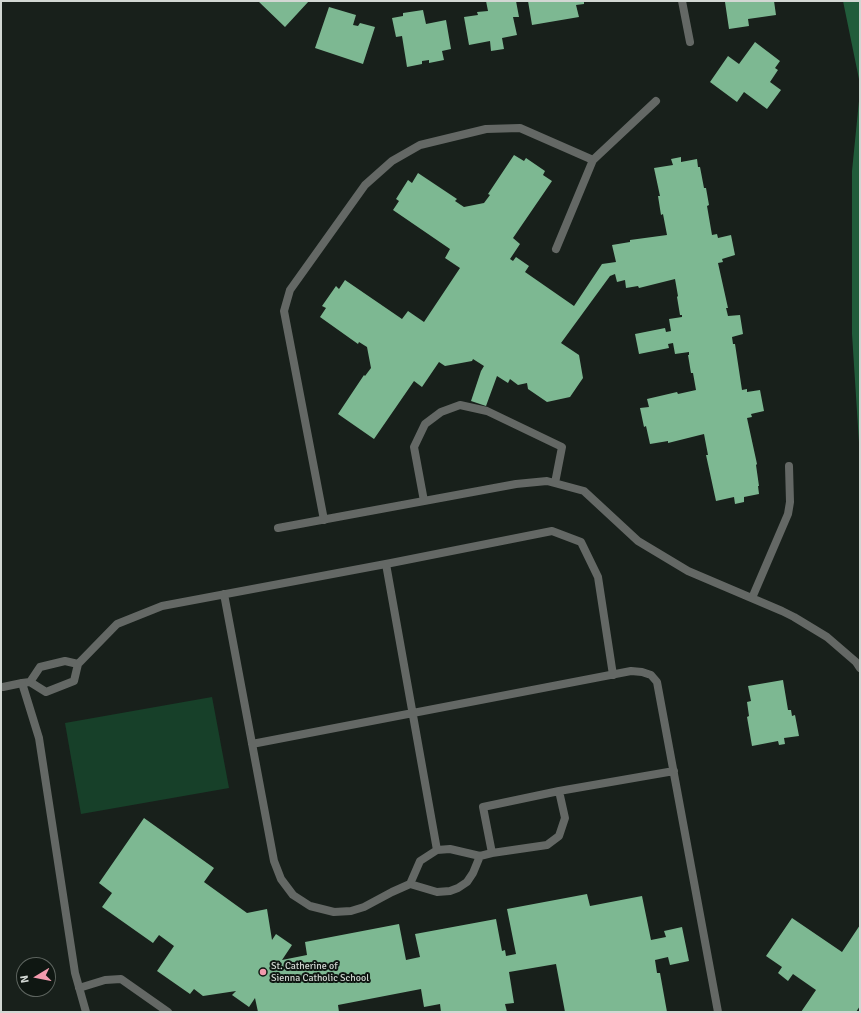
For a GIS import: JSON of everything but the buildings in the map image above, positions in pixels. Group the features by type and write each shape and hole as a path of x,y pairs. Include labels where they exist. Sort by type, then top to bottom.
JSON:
{"street":[{"path":"682,1 690,42"},
{"path":"556,249 593,160 656,101"},
{"path":"324,520 284,311 290,290 365,185 392,161 420,145 486,129 520,128 593,160"},
{"path":"424,501 414,447 425,424 441,412 460,405 487,411 562,447 555,483"},
{"path":"752,598 788,514 790,502 789,466"},
{"path":"278,528 516,484 547,481 584,492 638,541 688,571 782,611 827,637 856,662 860,668"},
{"path":"26,682 46,692 74,681 78,664 117,624 162,606 552,531 582,542 598,576 614,675"},
{"path":"386,564 437,850"},
{"path":"224,594 274,861 281,879 293,895 310,906 334,912 351,911 364,908 392,892 410,884 437,892 450,891 467,882 474,873 480,856"},
{"path":"2,687 26,682 40,667 65,661 78,664"},
{"path":"252,744 631,671 651,675 657,682 718,1012"},
{"path":"26,682 39,738 75,973 86,1012"},
{"path":"492,853 483,807 559,791 674,771"},
{"path":"410,884 420,861 437,850 450,849 480,856 547,845 559,836 565,818 559,791"},
{"path":"79,988 105,980 121,979 168,1012"}],"shaded area":[{"path":"843,1 860,1 860,84"},
{"path":"860,91 860,458 852,334 852,171"},
{"path":"212,697 229,788 81,814 65,723"}],"place":[{"name":"St. Catherine of Sienna Catholic School","path":"263,972"}]}
